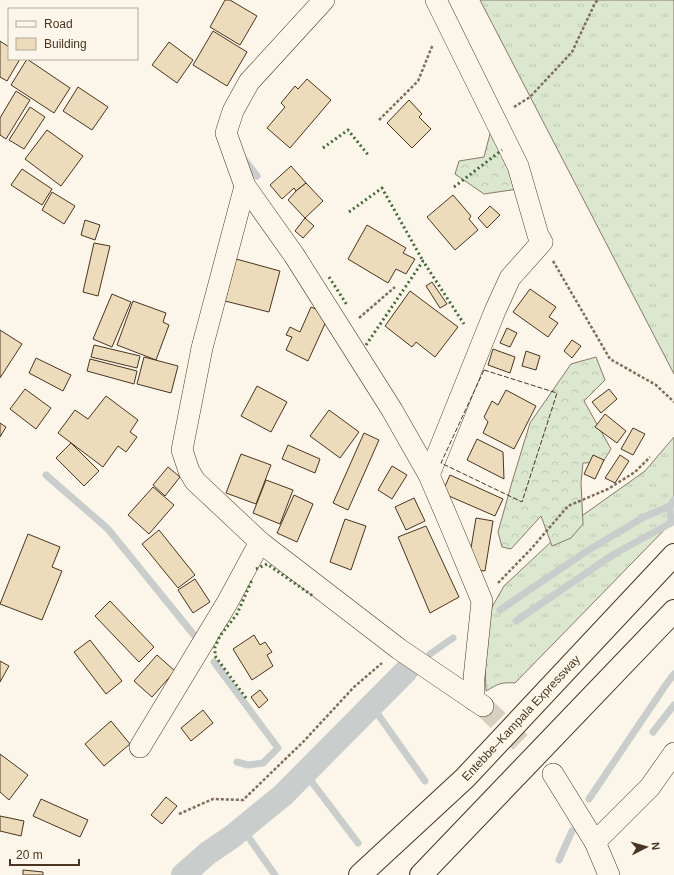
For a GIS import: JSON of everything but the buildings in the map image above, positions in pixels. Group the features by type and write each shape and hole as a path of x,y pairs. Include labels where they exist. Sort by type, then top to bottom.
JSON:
{"highway":[{"name":"Entebbe–Kampala Expressway","path":"360,875 465,778 674,555"},
{"path":"421,875 674,611"}],"street":[{"path":"245,186 202,348 182,450 189,471 195,481 260,542 399,649 479,703 474,678 482,601 450,524 428,475 392,410 294,255 245,186 226,133 232,111 249,82 324,0"},
{"path":"428,475 510,278 542,242 538,235 518,166 437,2"},
{"path":"140,747 227,603 260,542"},
{"path":"595,842 650,787 674,753"},
{"path":"553,774 595,842 609,875"}],"path":[{"path":"494,118 530,97 572,52 595,3 598,0"},
{"path":"379,120 418,81 436,37 437,2"},
{"path":"542,242 610,359 656,385 674,402"},
{"path":"337,322 358,318 395,287"},
{"path":"482,601 531,549 568,506 608,489 635,472 650,457"},
{"path":"179,814 213,799 243,800 304,741 354,687 399,649"}],"green space":[{"path":"480,0 674,0 674,374"},
{"path":"491,130 518,189 484,194 455,174 459,161 484,157"},
{"path":"596,357 605,380 584,401 611,449 603,462 583,463 581,482 583,524 571,538 552,546 541,516 511,549 502,547 498,532 530,423 571,364"},
{"path":"674,437 674,500 670,506 671,523 515,683 500,684 486,691 486,633 492,607 504,586 569,525 645,471"}],"waterway":[{"path":"244,159 257,176"},
{"path":"46,475 108,529 198,640"},
{"path":"516,621 614,554 671,523 670,506 674,500"},
{"path":"500,610 587,551 644,517 670,506"},
{"path":"430,654 453,638"},
{"path":"214,662 278,748 263,763 248,765 237,762"},
{"path":"183,875 208,853 233,836 283,795 406,671"},
{"path":"589,799 674,674"},
{"path":"653,732 674,705"},
{"path":"372,706 425,781"},
{"path":"305,773 358,843"},
{"path":"242,828 275,875"},
{"path":"559,860 572,831"}],"tunnel":[{"path":"483,706 553,774"}],"hedge":[{"path":"323,148 348,130 369,156"},
{"path":"454,187 502,150"},
{"path":"349,212 382,188 423,261"},
{"path":"366,345 423,261 464,324"},
{"path":"329,277 347,305"},
{"path":"256,569 267,564 313,596"},
{"path":"246,698 215,656 215,647 220,636 237,614 252,580"}],"fence":[{"path":"484,370 557,393 522,502 441,463 484,370"}]}
